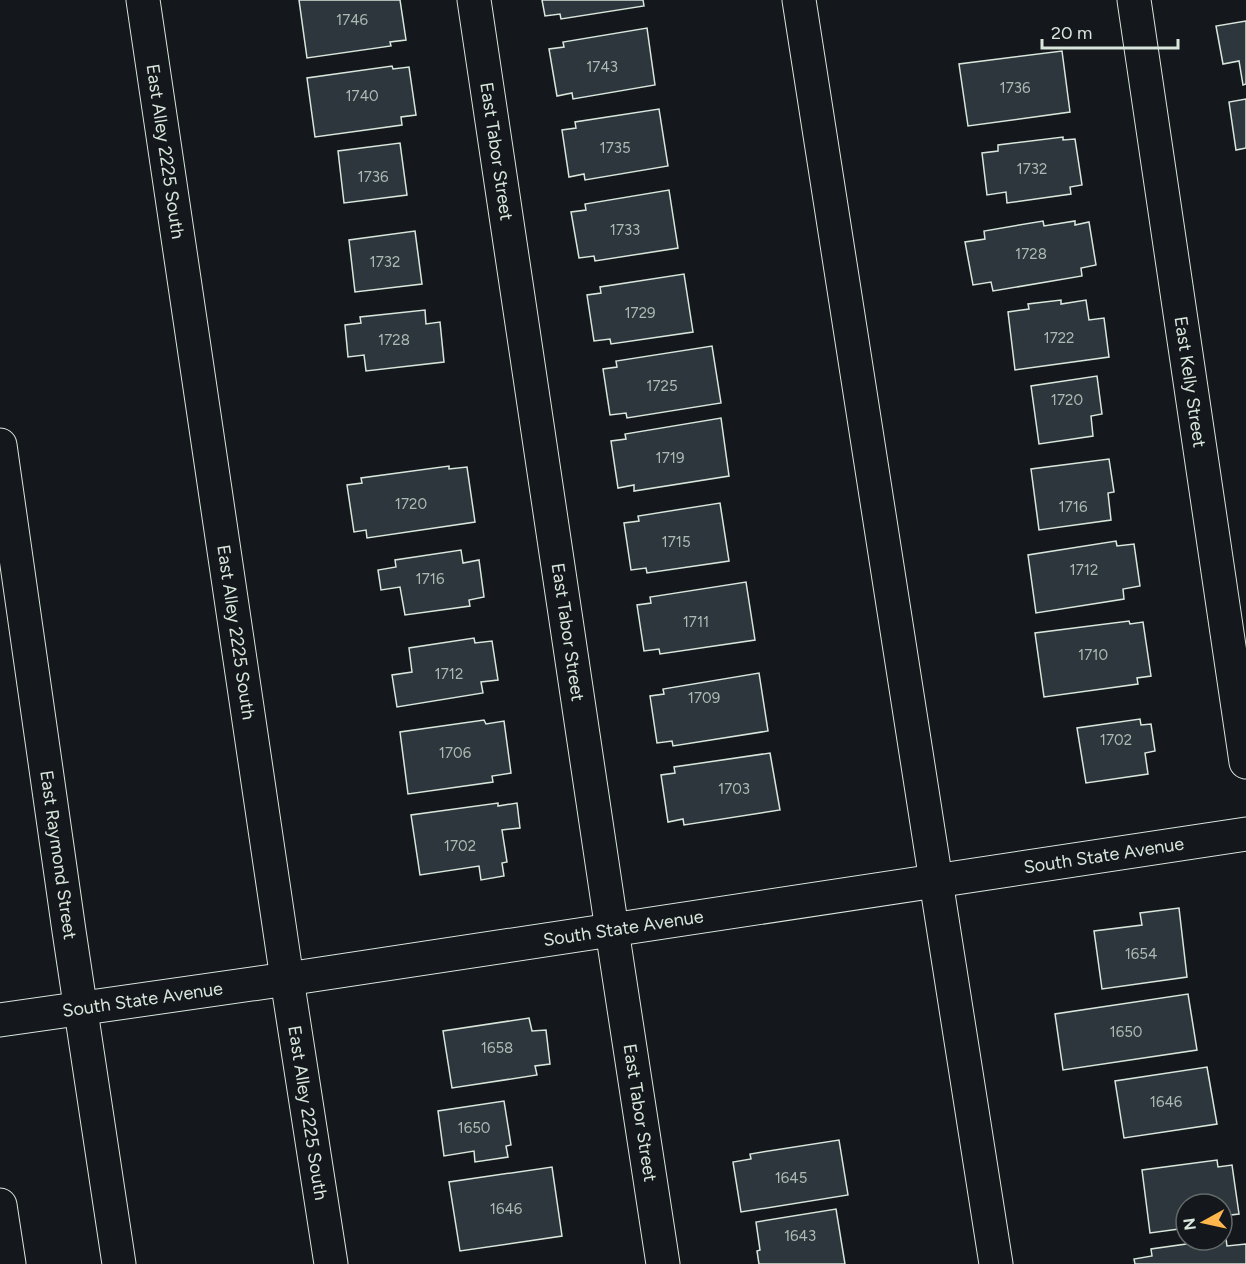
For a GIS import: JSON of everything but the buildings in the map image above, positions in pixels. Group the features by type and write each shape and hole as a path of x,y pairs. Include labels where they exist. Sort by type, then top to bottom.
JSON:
{"street":[{"name":"East Alley 2225 South","path":"143,0 331,1264"},
{"name":"East Tabor Street","path":"474,0 663,1264"},
{"path":"799,0 996,1264"},
{"name":"East Kelly Street","path":"1134,0 1246,762"},
{"name":"East Raymond Street","path":"0,445 119,1264"},
{"name":"South State Avenue","path":"0,1020 287,979 1246,834"},
{"path":"0,1205 9,1264"}]}
